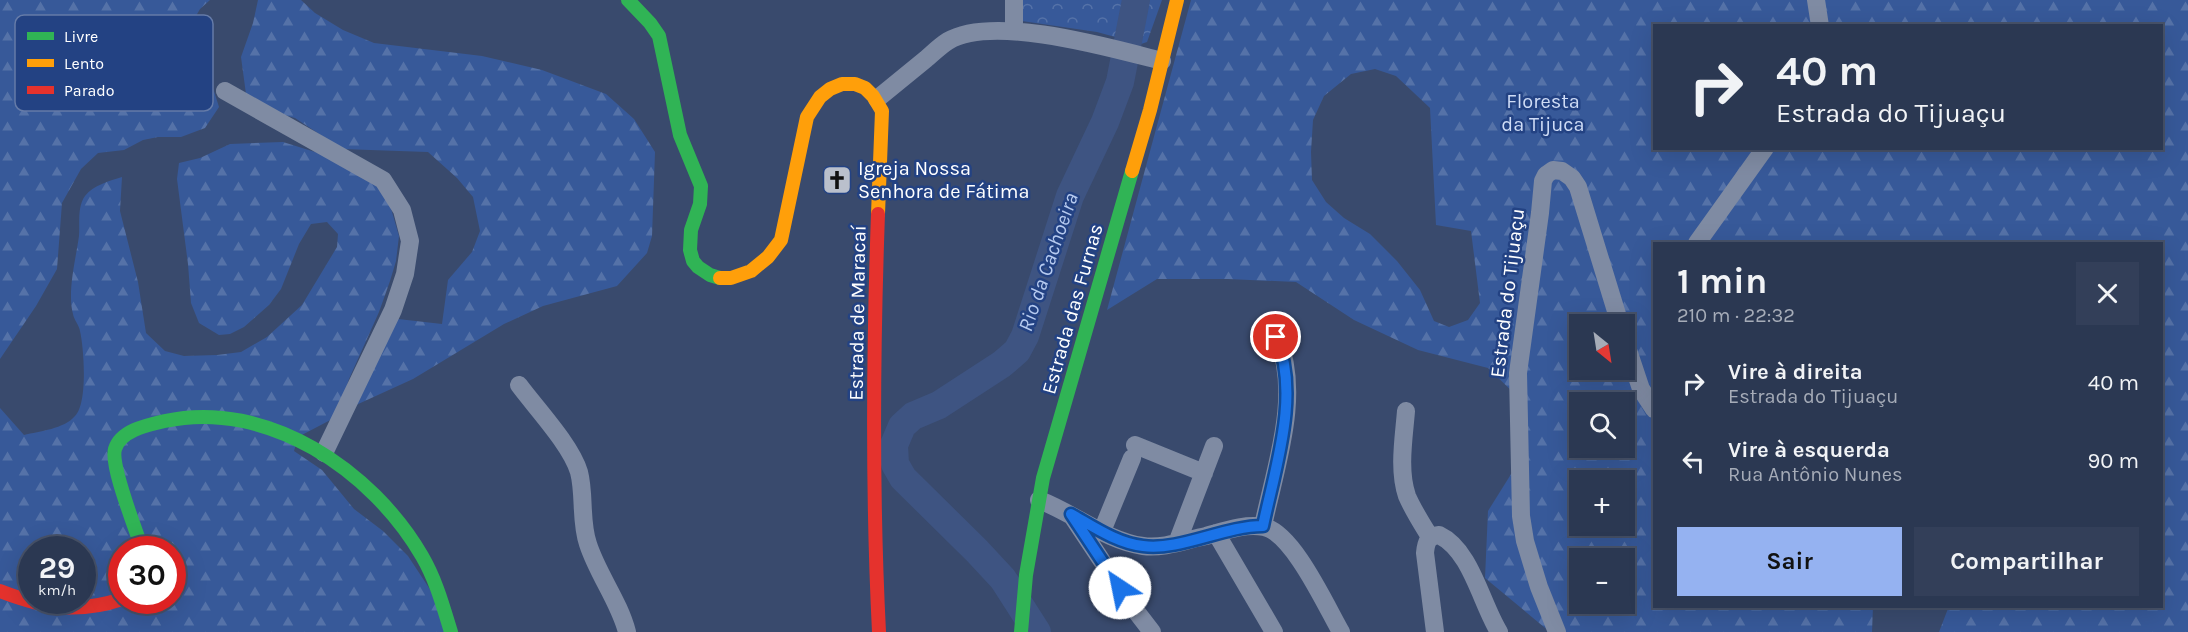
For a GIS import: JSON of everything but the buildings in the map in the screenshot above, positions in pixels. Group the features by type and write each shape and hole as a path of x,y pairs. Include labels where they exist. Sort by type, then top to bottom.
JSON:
{"street":[{"path":"628,0 659,36 681,138 702,189 688,242 693,262 704,272 718,278 734,278 749,273 774,253 781,240 808,114 817,100 826,92 847,83 865,87 877,99 948,41 972,32 1014,31 1094,45 1162,61"},
{"path":"1014,0 1014,31"},
{"name":"Estrada das Furnas","path":"1021,627 1026,575 1043,478 1112,244 1177,0"},
{"path":"1816,0 1820,24"},
{"path":"225,91 383,180 402,210 410,241 405,274 393,310 324,453"},
{"name":"Estrada de Maracaí","path":"877,99 882,111 874,330 875,554 879,632"},
{"path":"1698,242 1764,150"},
{"name":"Estrada do Tijuaçu","path":"1557,632 1539,587 1521,516 1518,373 1540,213 1541,189 1546,175 1553,170 1562,171 1572,178 1578,187 1617,314"},
{"path":"1263,526 1288,395 1284,356 1276,337"},
{"path":"1635,372 1641,390 1653,408"},
{"path":"519,385 570,452 579,472 584,529 588,544 617,604 627,632"},
{"path":"1406,411 1405,486 1408,497 1430,537"},
{"path":"138,536 114,454 117,443 125,435 157,423 184,418 210,417 269,428 303,441 324,453 363,484 415,543 435,583 451,632"},
{"path":"1177,543 1214,446"},
{"path":"1102,531 1133,452 1204,473"},
{"path":"1039,500 1125,543 1145,547 1177,543 1248,526 1263,526 1274,530 1294,550 1341,632"},
{"path":"1071,514 1152,632"},
{"path":"1216,533 1274,632"},
{"path":"1435,632 1425,552 1426,543 1430,537 1439,535 1450,540 1462,555 1499,632"},
{"path":"0,591 35,605 62,609 101,607 108,604"}],"green space":[{"path":"0,0 210,0 196,15 15,15 15,111 213,111 213,88 219,107 205,128 181,137 158,137 143,140 124,150 98,153 81,169 62,203 57,269 36,306 0,359"},
{"path":"258,0 301,0 315,13 343,30 374,43 482,56 542,70 606,94 634,119 655,152 652,236 647,253 617,286 543,306 504,324 413,379 356,405 398,319 442,324 448,280 472,252 480,231 473,197 457,178 428,152 342,149 295,118 273,112 246,94 241,57"},
{"path":"1023,0 1162,0 1147,42 1141,44 1097,32 1022,21"},
{"name":"Floresta da Tijuca","path":"1191,0 2188,0 2188,632 1939,632 1948,608 2163,608 2163,242 1653,242 1653,608 1873,608 1872,632 1550,632 1485,578 1488,511 1523,455 1518,397 1488,368 1418,350 1354,320 1296,282 1157,279 1107,310","holes":["1375,69 1396,76 1430,108 1436,225 1471,231 1480,303 1468,320 1449,327 1434,321 1420,290 1397,261 1370,234 1344,218 1326,202 1312,180 1313,120 1324,96 1351,74"]},
{"path":"283,142 331,157 379,183 390,205 399,236 396,261 390,281 379,312 349,379 338,416 298,437 294,451 322,470 354,509 383,531 408,556 458,632 0,632 0,408 24,435 65,424 75,416 79,409 84,375 83,350 71,305 71,296 80,210 82,200 88,192 97,186 122,177 120,211 138,282 146,333 165,351 184,356 241,352 267,337 302,305 337,247 338,234 327,222 311,224 299,244 281,289 269,305 244,327 230,334 219,335 199,323 191,303 177,179 179,163 200,158 230,144"}],"waterway":[{"name":"Rio da Cachoeira","path":"1037,632 1003,579 903,478 895,464 894,445 902,426 913,416 939,405 1002,364 1017,351 1025,336 1070,196 1105,122 1120,82 1136,0"}],"traffic: fast":[{"path":"628,0 659,36 680,135 701,186 700,204 691,230 690,250 693,261 710,275 720,278"},
{"path":"1021,632 1026,575 1043,478 1132,171"},
{"path":"137,536 124,498 114,457 115,449 123,437 151,424 203,417 241,421 278,431 313,448 346,470 375,496 401,525 427,565 451,632"}],"traffic: slow":[{"path":"1132,171 1150,110 1177,0"},
{"path":"720,278 731,278 751,271 768,257 781,240 807,117 820,97 830,89 842,84 855,84 865,88 882,111 878,214"}],"traffic: jam":[{"path":"878,214 874,423 879,632"},
{"path":"0,591 31,602 61,607 75,608 108,603"}],"place":[{"name":"Igreja Nossa Senhora de Fátima","path":"837,180"}],"route":[{"path":"1120,588 1071,514 1125,543 1145,547 1177,543 1248,526 1263,526 1288,395 1284,356 1276,337"}]}
